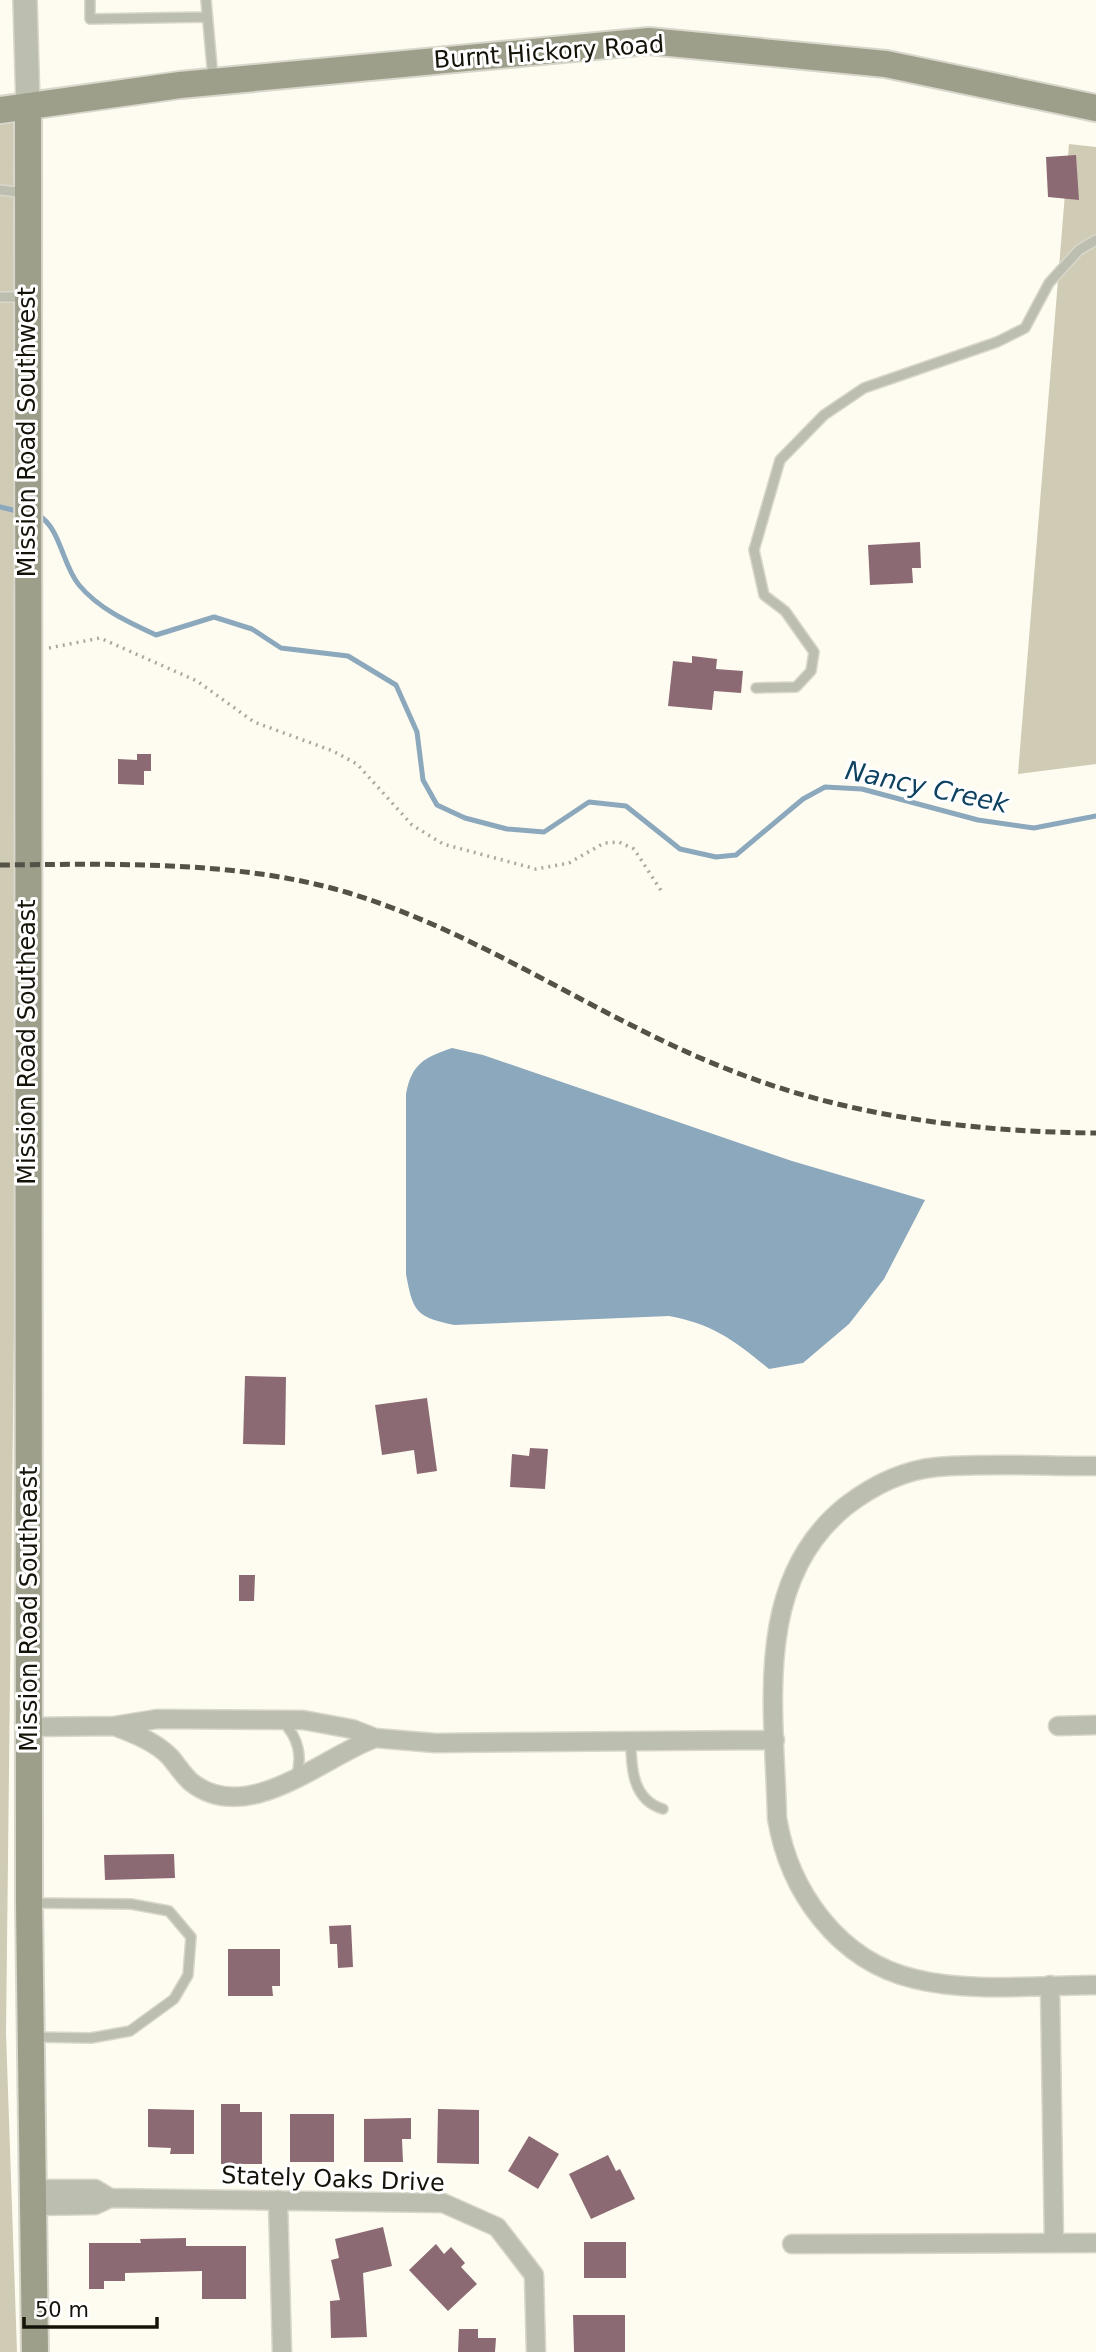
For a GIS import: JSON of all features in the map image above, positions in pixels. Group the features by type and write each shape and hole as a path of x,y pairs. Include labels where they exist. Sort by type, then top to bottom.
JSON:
{"main road":[{"name":"Burnt Hickory Road","path":"0,110 214,82 649,41 886,64 1096,108"},
{"name":"Mission Road Southwest","path":"26,865 28,106"},
{"name":"Mission Road Southeast","path":"26,865 29,1903 35,2352"}],"street":[{"name":"Mission Road Southwest","path":"25,0 28,106"},
{"path":"1096,1466 936,1467 900,1476 866,1491 835,1515 804,1553 786,1590 774,1648 777,1818 787,1860 807,1902 846,1943 890,1970 912,1979 955,1985 1096,1985"},
{"path":"29,1727 114,1726 157,1719 280,1720 329,1724 375,1738 435,1743 775,1741"},
{"path":"1058,1726 1096,1725"},
{"path":"114,1726 162,1750 191,1782 207,1791 220,1794 261,1793 294,1781 353,1746 375,1738"},
{"path":"1050,1985 1054,2243"},
{"name":"Stately Oaks Drive","path":"33,2197 95,2205 110,2198 443,2203 497,2227 534,2275 536,2352"},
{"path":"278,2200 282,2352"},
{"path":"792,2244 1096,2243"}],"lane":[{"path":"90,0 90,19 207,16"},
{"path":"206,0 214,82"},
{"path":"0,190 27,194"},
{"path":"756,688 796,687 811,671 814,652 785,611 764,595 754,550 780,460 824,415 864,388 997,342 1025,328 1049,283 1079,250 1096,240"},
{"path":"0,297 27,297"},
{"path":"280,1720 293,1734 298,1746 300,1757 294,1781"},
{"path":"631,1742 637,1787 644,1799 663,1809"},
{"path":"29,1903 131,1904 169,1911 191,1937 188,1975 174,1999 130,2031 91,2038 30,2038"}],"path":[{"path":"26,654 100,638 197,681 254,722 333,751 357,765 412,825 443,844 536,869 569,863 604,843 619,842 634,849 662,892"}],"shaded area":[{"path":"28,106 6,2033 17,2352 0,2352 0,112"},
{"path":"1069,144 1096,147 1096,764 1018,774"}],"water":[{"path":"452,1048 483,1055 792,1161 925,1200 884,1279 849,1324 803,1363 769,1369 723,1335 685,1319 669,1316 454,1325 431,1319 414,1305 406,1274 406,1094 412,1075 421,1063"}],"building":[{"path":"1076,155 1079,200 1048,197 1046,157"},
{"path":"920,542 921,568 912,568 913,583 870,585 868,545"},
{"path":"692,656 717,659 716,669 743,671 741,693 714,691 712,710 668,706 673,661 692,663"},
{"path":"137,754 151,754 151,771 144,771 144,785 118,784 118,759 137,760"},
{"path":"245,1376 286,1377 285,1445 243,1444"},
{"path":"427,1398 437,1471 417,1474 414,1450 382,1455 375,1405"},
{"path":"530,1448 548,1449 545,1489 510,1487 512,1454 529,1456"},
{"path":"239,1575 255,1575 254,1601 239,1601"},
{"path":"174,1854 175,1878 105,1880 104,1855"},
{"path":"351,1925 353,1967 338,1968 337,1944 330,1944 329,1926"},
{"path":"228,1949 280,1949 280,1986 272,1986 273,1996 228,1996"},
{"path":"221,2104 240,2104 240,2112 262,2112 262,2164 221,2164"},
{"path":"148,2109 194,2110 194,2154 170,2154 171,2148 148,2147"},
{"path":"438,2109 479,2110 479,2164 437,2163"},
{"path":"290,2114 334,2114 334,2162 290,2162"},
{"path":"411,2118 411,2139 402,2139 403,2162 364,2162 364,2119"},
{"path":"529,2136 559,2154 538,2189 508,2171"},
{"path":"608,2155 616,2171 620,2169 635,2199 591,2219 569,2174"},
{"path":"383,2227 392,2266 363,2273 367,2337 331,2338 330,2301 340,2300 331,2260 339,2258 335,2239"},
{"path":"186,2238 186,2246 246,2246 246,2299 202,2299 202,2271 125,2273 125,2281 104,2281 104,2289 89,2289 89,2243 141,2243 140,2239"},
{"path":"584,2242 626,2242 626,2278 584,2278"},
{"path":"436,2244 444,2254 451,2247 465,2263 461,2267 477,2284 448,2311 409,2270"},
{"path":"573,2315 625,2315 625,2352 574,2352"},
{"path":"459,2329 478,2329 478,2338 496,2338 495,2352 458,2352"}],"waterway":[{"name":"Nancy Creek","path":"0,507 21,512"},
{"name":"Nancy Creek","path":"38,515 52,529 73,577 87,594 114,614 145,630 156,635 214,617 252,629 281,648 348,656 396,685 417,732 423,780 437,805 465,818 507,829 544,832 589,802 626,806 680,849 716,857 736,855 803,799 825,787 862,789 978,820 1034,828 1096,816"}],"railway":[{"path":"0,865 176,866 220,869 307,882 349,893 449,932 690,1054 783,1089 826,1101 915,1119 1006,1129 1096,1133"}]}
